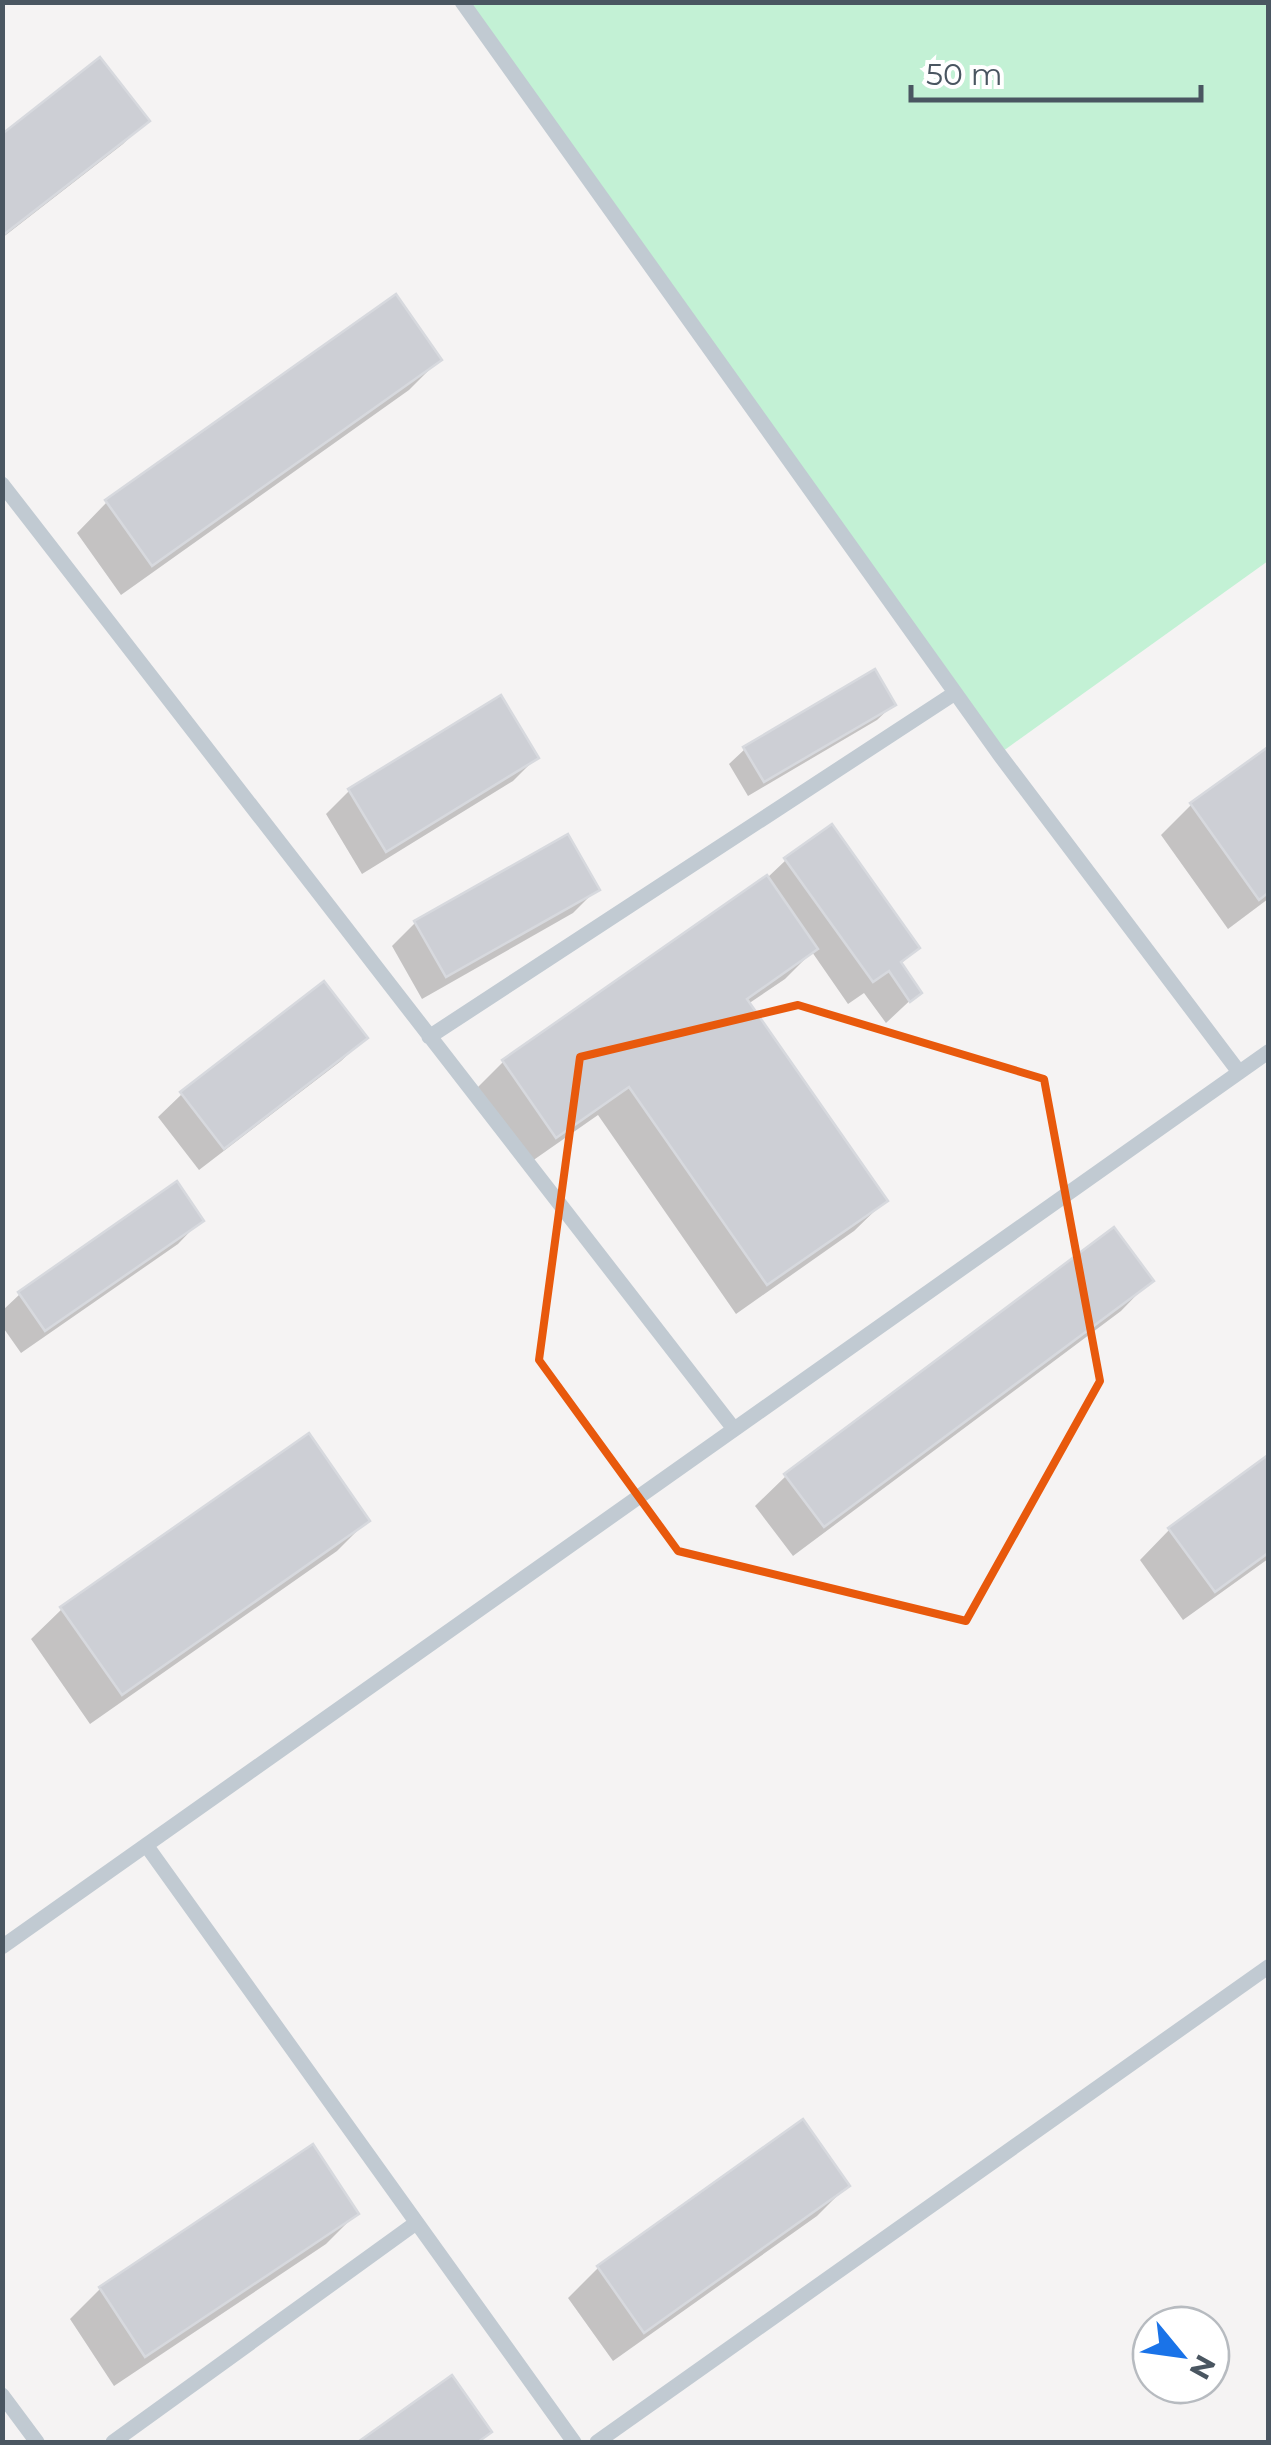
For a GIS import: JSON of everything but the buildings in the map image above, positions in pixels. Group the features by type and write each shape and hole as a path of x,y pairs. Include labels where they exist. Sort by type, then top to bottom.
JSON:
{"lane":[{"path":"462,2 955,693 1240,1072"},
{"path":"2,484 734,1429"},
{"path":"429,1037 955,693"},
{"path":"2,1947 1268,1052"},
{"path":"146,1845 574,2442"},
{"path":"596,2442 1268,1968"},
{"path":"112,2442 416,2222"},
{"path":"2,2395 36,2442"}],"highlighted area":[{"path":"798,1005 1044,1079 1100,1381 966,1621 678,1551 539,1360 580,1057"}],"green space":[{"path":"462,3 1268,3 1268,561 999,754"}]}
